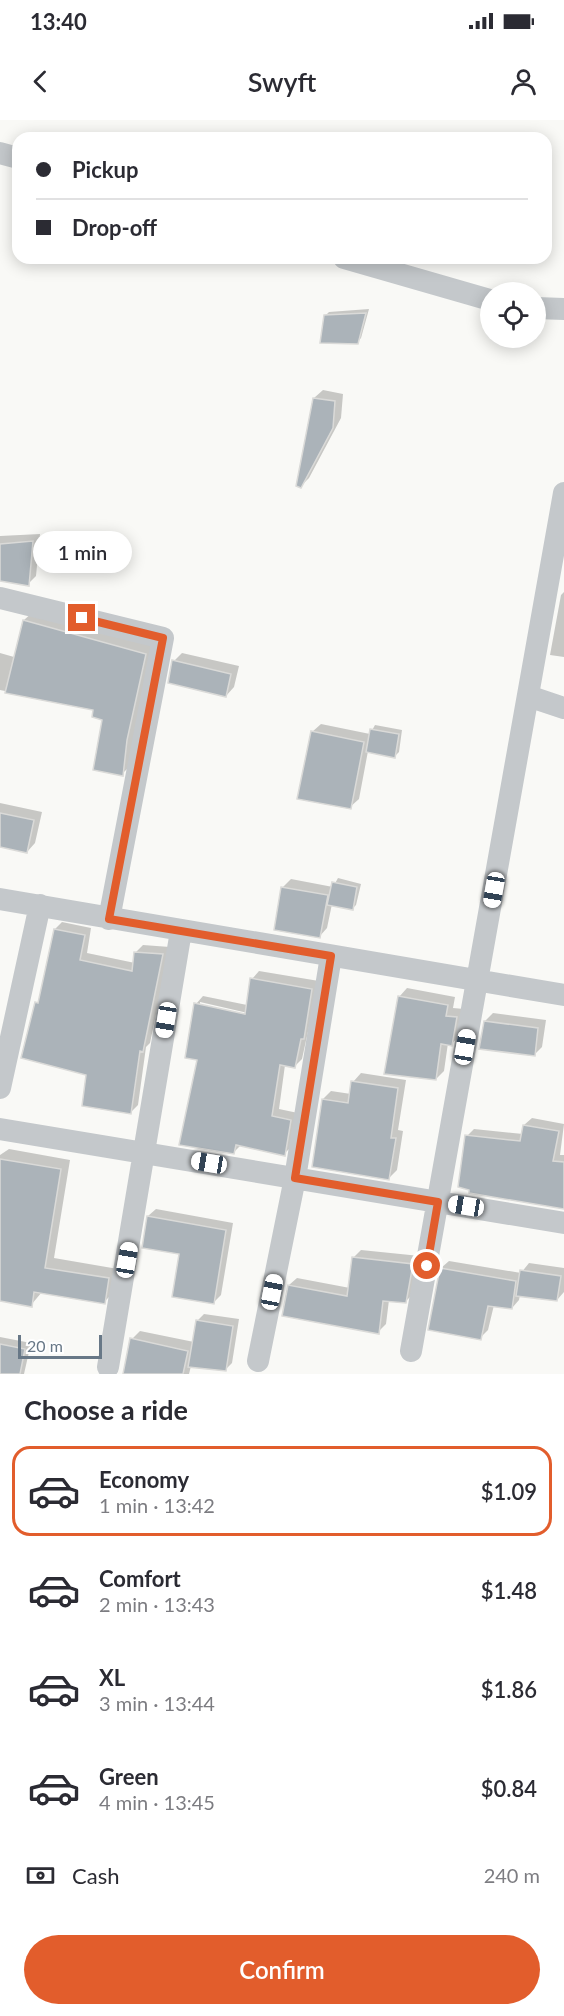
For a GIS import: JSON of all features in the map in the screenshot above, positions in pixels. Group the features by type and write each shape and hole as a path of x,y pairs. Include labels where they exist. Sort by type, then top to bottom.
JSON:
{"street":[{"path":"365,264 480,297"},
{"path":"546,308 564,309"},
{"path":"411,1351 564,494"},
{"path":"0,598 163,638 109,919"},
{"path":"528,696 564,708"},
{"path":"0,899 564,995"},
{"path":"0,1088 40,905"},
{"path":"108,1367 181,931"},
{"path":"258,1360 295,1178 331,956"},
{"path":"0,1129 564,1223"}],"building":[{"path":"366,313 358,344 320,343 324,315"},
{"path":"313,398 335,401 333,428 301,488 296,486"},
{"path":"33,541 29,586 0,581 0,544"},
{"path":"23,620 146,654 127,740 123,776 93,770 102,720 92,717 93,710 5,693"},
{"path":"172,660 231,674 226,697 168,683"},
{"path":"370,729 399,734 395,758 366,752"},
{"path":"311,731 364,742 351,809 297,799"},
{"path":"0,813 34,820 27,853 0,847"},
{"path":"332,882 357,887 353,910 327,905"},
{"path":"281,887 328,895 320,938 274,930"},
{"path":"54,929 85,935 80,960 132,971 134,952 163,954 143,1052 140,1051 131,1114 82,1106 86,1075 21,1058 35,1002 38,1003"},
{"path":"250,978 312,989 304,1039 301,1039 295,1068 280,1065 272,1116 291,1120 285,1156 236,1145 234,1154 179,1145 197,1060 185,1058 194,1003 245,1014"},
{"path":"398,996 448,1005 446,1016 457,1017 452,1046 441,1044 436,1080 384,1074"},
{"path":"484,1021 538,1028 535,1056 479,1049"},
{"path":"351,1081 398,1088 391,1138 396,1138 389,1180 312,1167 322,1099 348,1103"},
{"path":"523,1125 559,1131 553,1161 564,1162 564,1209 469,1193 469,1190 458,1187 465,1135 520,1141"},
{"path":"0,1159 61,1169 45,1268 109,1278 105,1304 34,1292 32,1307 0,1301"},
{"path":"147,1216 226,1230 214,1304 172,1297 179,1254 142,1248"},
{"path":"352,1257 413,1264 406,1303 383,1301 379,1334 282,1316 288,1285 347,1296"},
{"path":"440,1268 516,1281 512,1309 488,1306 481,1340 428,1330"},
{"path":"520,1270 561,1276 557,1301 516,1296"},
{"path":"196,1320 233,1326 226,1371 188,1367"},
{"path":"130,1338 188,1351 183,1374 123,1374"},
{"path":"0,1344 25,1349 20,1374 0,1374"}],"route":[{"path":"82,618 163,638 109,919 331,956 295,1178 438,1202 427,1266"}]}
